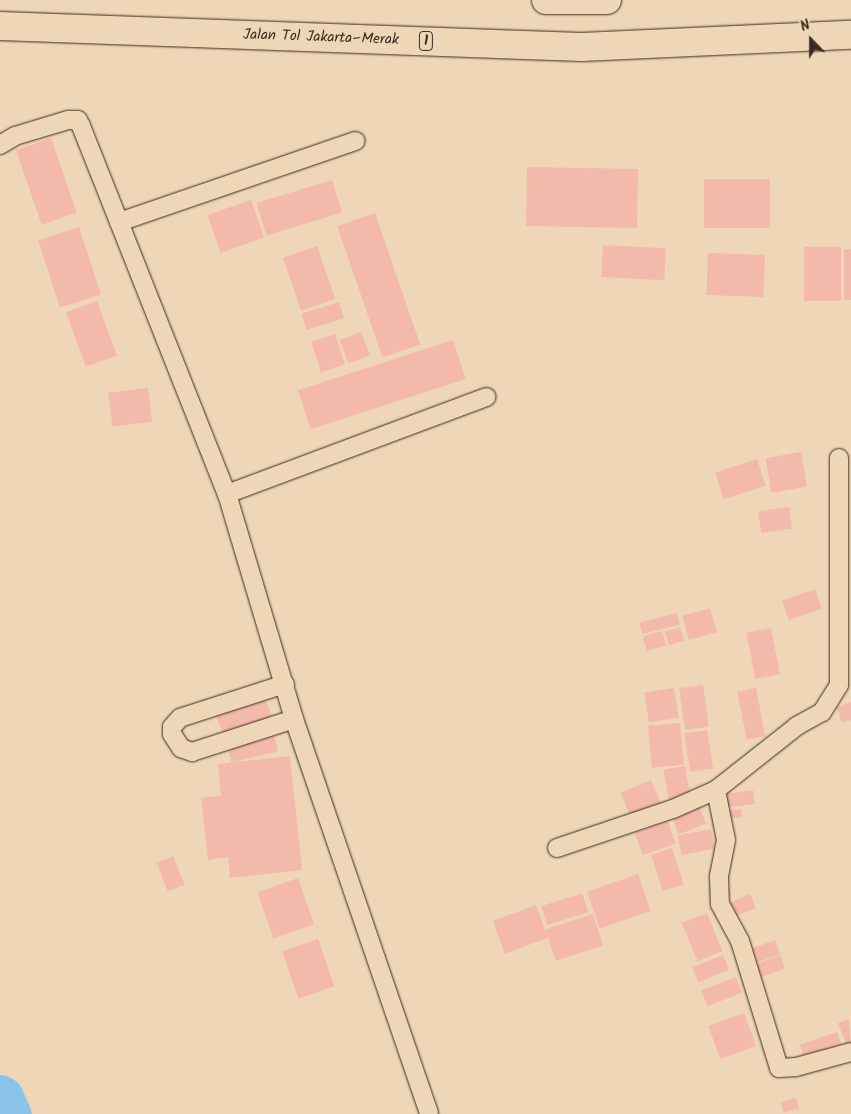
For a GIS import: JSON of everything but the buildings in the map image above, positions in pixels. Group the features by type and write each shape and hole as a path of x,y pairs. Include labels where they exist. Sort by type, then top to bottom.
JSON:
{"highway":[{"path":"546,0 607,0"},
{"name":"Jalan Tol Jakarta–Merak","path":"0,26 582,47 851,35"}],"street":[{"path":"0,145 15,136 68,120 78,120 228,494 294,719 429,1114"},
{"path":"119,222 354,140"},
{"path":"228,494 486,397"},
{"path":"557,848 673,809 716,790 797,726 822,712 835,695 839,685 844,536 839,458"},
{"path":"285,684 180,718 172,727 172,734 181,748 192,752 294,719"},
{"path":"716,790 726,840 720,877 720,904 740,941 779,1068 796,1067 851,1052"}],"waterway":[{"path":"0,1092 5,1095 14,1114"}]}
